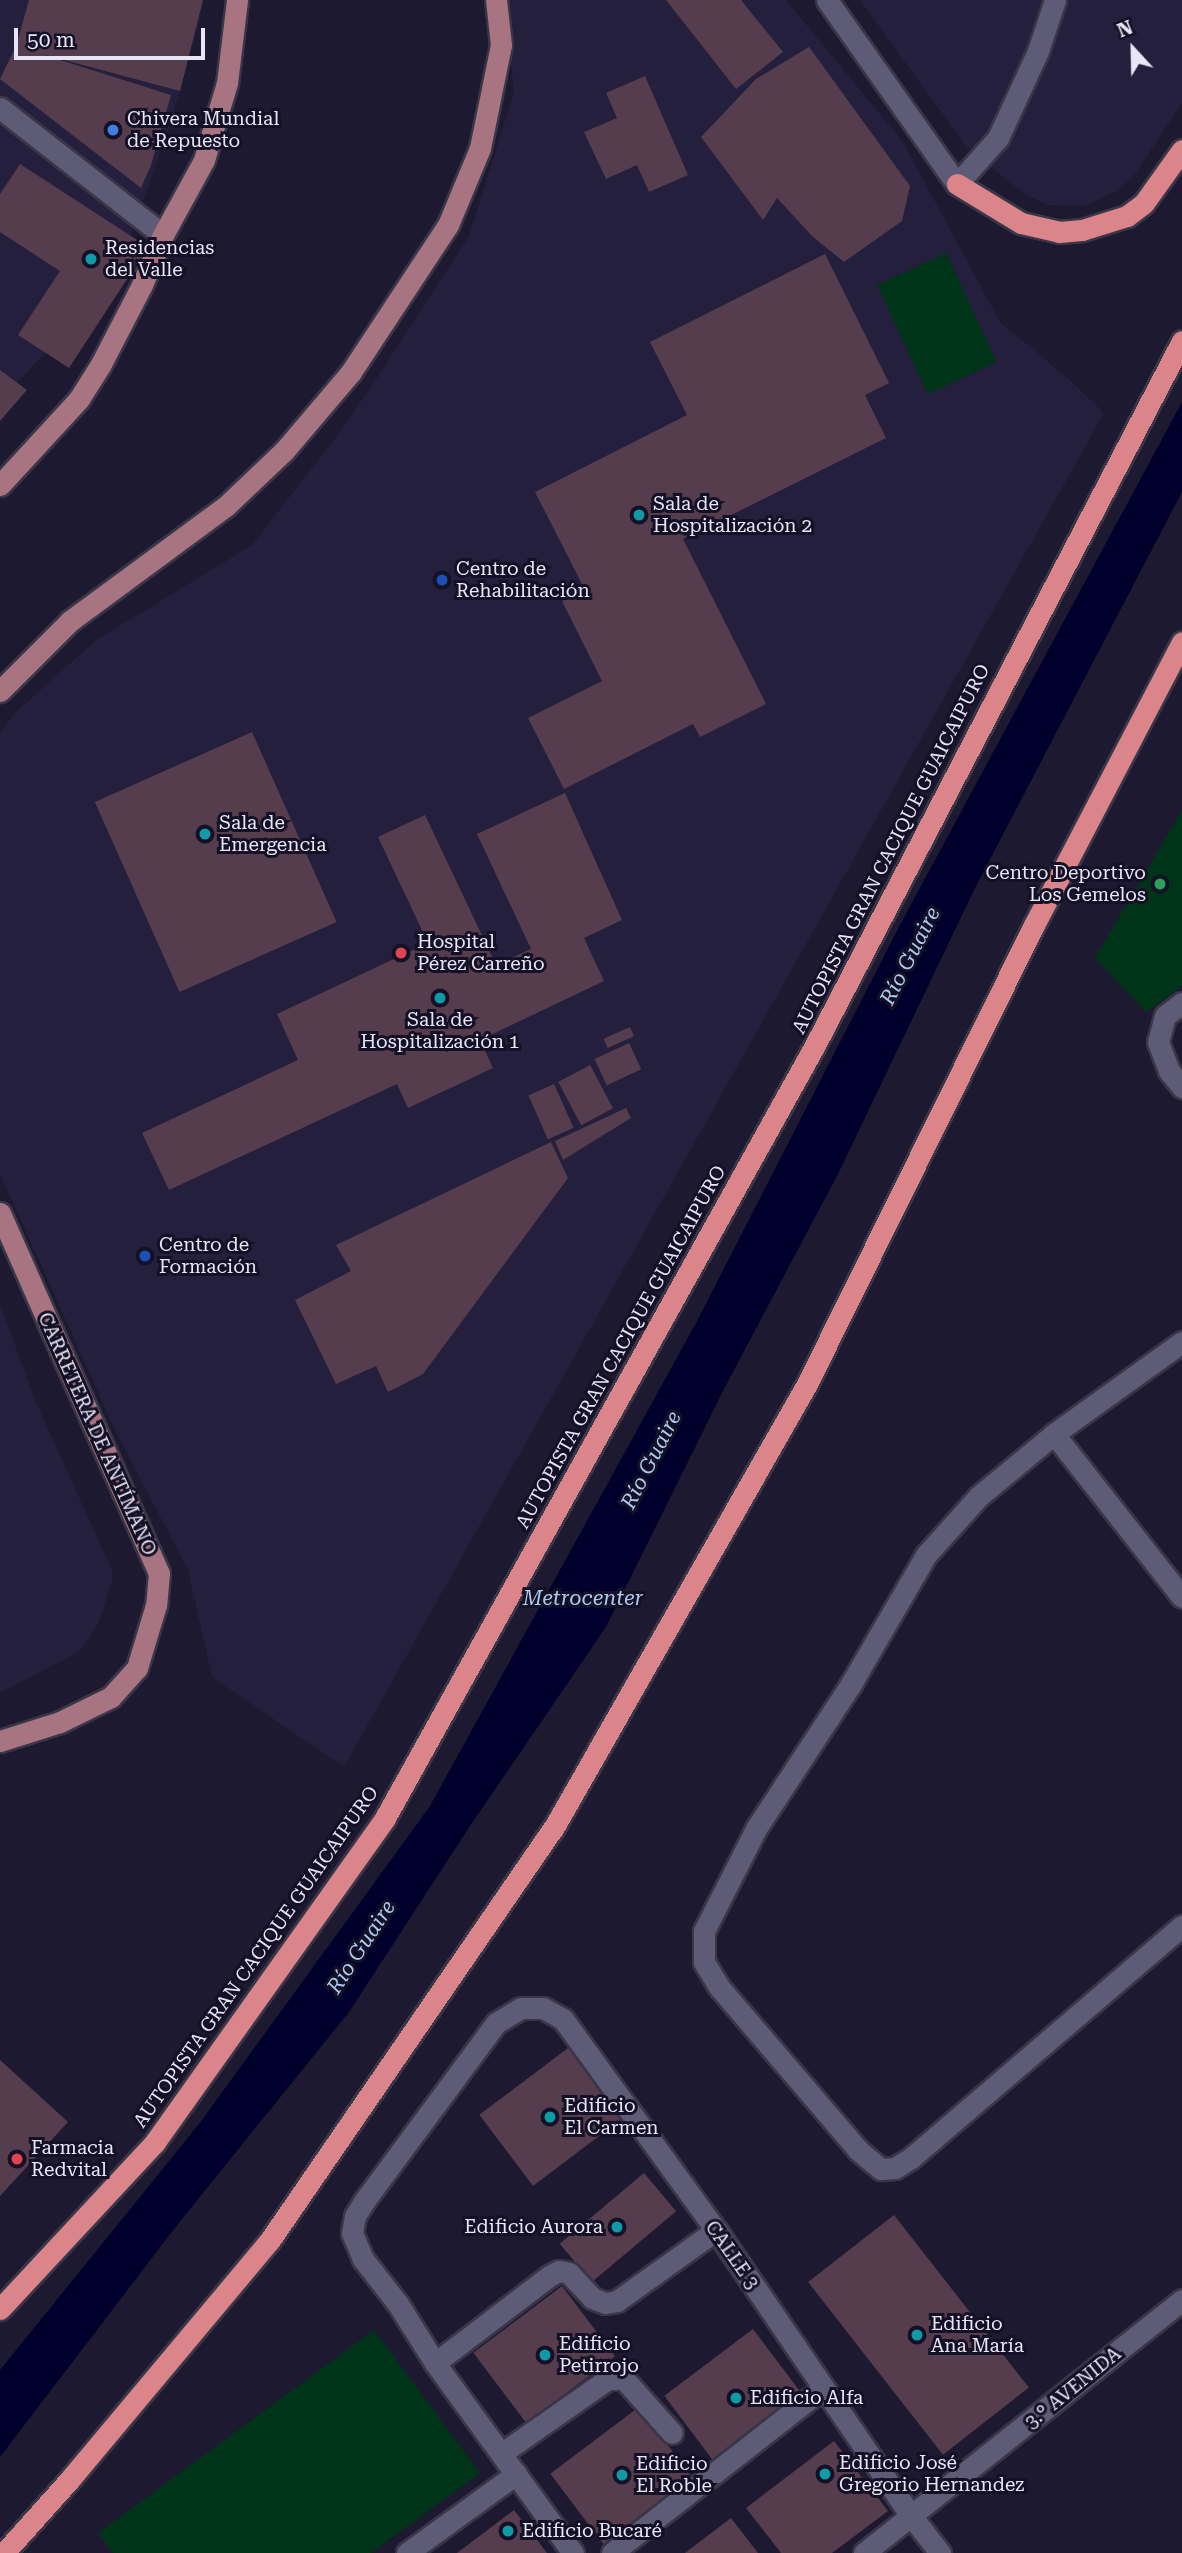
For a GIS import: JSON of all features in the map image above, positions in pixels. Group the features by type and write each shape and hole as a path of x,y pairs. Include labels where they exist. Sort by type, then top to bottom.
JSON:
{"highway":[{"path":"957,184 1021,223 1059,232 1082,230 1127,216 1144,202 1182,150"},
{"name":"AUTOPISTA GRAN CACIQUE GUAICAIPURO","path":"0,2309 155,2142 385,1818 814,1047 1182,341"},
{"path":"4,2553 71,2479 270,2241 553,1829 807,1384 1034,925 1182,642"}],"main road":[{"path":"0,485 79,399 131,308 163,235 204,160 227,83 237,0"},
{"path":"0,691 70,621 226,506 284,450 351,372 448,225 480,148 501,45 496,0"},
{"name":"CARRETERA DE ANTÍMANO","path":"0,1213 159,1573 156,1605 137,1668 111,1697 60,1722 0,1741"}],"street":[{"path":"827,0 957,184 998,138 1038,51 1055,0"},
{"path":"0,108 163,235"},
{"path":"1173,1010 1157,1042 1169,1071 1182,1087"},
{"path":"1182,1342 1054,1434 979,1496 926,1555 851,1684 746,1848 704,1931 704,1962 719,1987 858,2150 881,2169 895,2168 911,2158 1182,1926"},
{"path":"1054,1434 1182,1597"},
{"name":"CALLE 3","path":"435,2362 398,2304 363,2259 352,2233 355,2216 496,2023 521,2008 543,2008 563,2019 716,2230 912,2517 940,2553"},
{"path":"573,2553 435,2362 550,2276 559,2272 569,2273 592,2298 605,2303 617,2301 716,2230"},
{"name":"3.° AVENIDA","path":"864,2553 1182,2300"},
{"path":"502,2454 608,2379 624,2379 673,2433"},
{"path":"612,2553 823,2388"},
{"path":"407,2553 516,2474"}],"shaded area":[{"path":"0,0 203,0 200,20 169,128 126,249 57,341 0,400"},
{"name":"Hospital Pérez Carreño","path":"504,0 786,0 903,142 1000,322 1071,381 1104,413 344,1767 212,1677 188,1570 116,1432 0,1174 0,733 16,712 95,641 252,545 337,436 375,381 469,236 514,92"},
{"path":"860,0 1182,0 1182,103 1136,173 1116,191 1086,206 1048,205 1026,195 968,149"},
{"path":"0,1304 35,1400 112,1570 112,1581 99,1622 80,1651 0,1693"}],"green space":[{"path":"946,253 997,362 928,394 877,285"},
{"name":"Centro Deportivo Los Gemelos","path":"1182,810 1182,986 1146,1012 1095,958"},
{"path":"374,2330 480,2473 371,2553 113,2553 98,2533"}],"water":[{"name":"Metrocenter","path":"1182,402 1182,492 976,886 838,1174 725,1387 606,1627 470,1826 349,2012 174,2229 0,2457 0,2370 199,2124 430,1806 696,1323 900,925"}],"building":[{"path":"29,0 203,0 180,91 38,53 171,95 151,165 141,188 0,79 16,46"},
{"path":"666,0 741,0 783,52 736,89"},
{"path":"809,47 910,186 902,221 844,262 812,236 777,198 763,220 701,137 756,79"},
{"path":"645,76 688,175 649,192 637,165 606,179 584,132 617,118 606,93"},
{"name":"Residencias del Valle","path":"20,164 148,247 69,368 18,335 60,271 0,232 0,194"},
{"name":"Sala de Hospitalización 2","path":"825,254 889,383 865,395 886,438 683,539 766,704 700,737 693,724 564,789 528,718 602,681 562,601 585,590 535,492 687,415 650,342"},
{"path":"0,370 27,390 0,421"},
{"name":"Sala de Emergencia","path":"252,732 337,922 179,992 95,802"},
{"name":"Sala de Hospitalización 1","path":"565,793 622,920 584,938 604,981 480,1040 493,1068 408,1108 397,1084 169,1190 142,1133 298,1060 277,1014 428,943 378,837 425,815 496,965 531,949 477,834"},
{"path":"630,1027 634,1036 608,1048 604,1039"},
{"path":"629,1043 641,1069 607,1085 595,1059"},
{"path":"590,1065 613,1108 581,1125 558,1082"},
{"path":"554,1084 574,1128 548,1139 528,1095"},
{"path":"626,1108 631,1118 563,1160 555,1141"},
{"path":"551,1142 568,1178 423,1374 388,1392 376,1366 336,1384 295,1300 351,1271 336,1245"},
{"name":"Edificio El Carmen","path":"568,2048 622,2119 533,2186 479,2115"},
{"name":"Farmacia Redvital","path":"0,2060 68,2122 0,2196"},
{"name":"Edificio Aurora","path":"644,2173 676,2211 592,2282 560,2244"},
{"name":"Edificio Ana María","path":"894,2215 1029,2388 943,2455 808,2282"},
{"name":"Edificio Petirrojo","path":"562,2286 615,2356 526,2423 473,2353"},
{"name":"Edificio Alfa","path":"753,2329 807,2400 718,2467 664,2396"},
{"name":"Edificio El Roble","path":"639,2407 692,2477 603,2544 550,2474"},
{"name":"Edificio José Gregorio Hernandez","path":"834,2441 888,2511 832,2553 781,2553 746,2508"},
{"name":"Edificio Bucaré","path":"514,2510 547,2553 457,2553"},
{"path":"731,2518 758,2553 685,2553"}],"place":[{"name":"Chivera Mundial de Repuesto","path":"113,130"},
{"name":"Residencias del Valle","path":"91,259"},
{"name":"Sala de Hospitalización 2","path":"639,515"},
{"name":"Centro de Rehabilitación","path":"442,580"},
{"name":"Sala de Emergencia","path":"205,834"},
{"name":"Centro Deportivo Los Gemelos","path":"1160,884"},
{"name":"Hospital Pérez Carreño","path":"401,953"},
{"name":"Sala de Hospitalización 1","path":"440,998"},
{"name":"Centro de Formación","path":"145,1256"},
{"name":"Edificio El Carmen","path":"550,2117"},
{"name":"Farmacia Redvital","path":"17,2159"},
{"name":"Edificio Aurora","path":"617,2227"},
{"name":"Edificio Ana María","path":"917,2335"},
{"name":"Edificio Petirrojo","path":"545,2355"},
{"name":"Edificio Alfa","path":"736,2398"},
{"name":"Edificio José Gregorio Hernandez","path":"825,2474"},
{"name":"Edificio El Roble","path":"622,2475"},
{"name":"Edificio Bucaré","path":"508,2531"}],"water label":[{"name":"Río Guaire","path":"910,956"},
{"name":"Río Guaire","path":"651,1460"},
{"name":"Río Guaire","path":"361,1947"}]}
